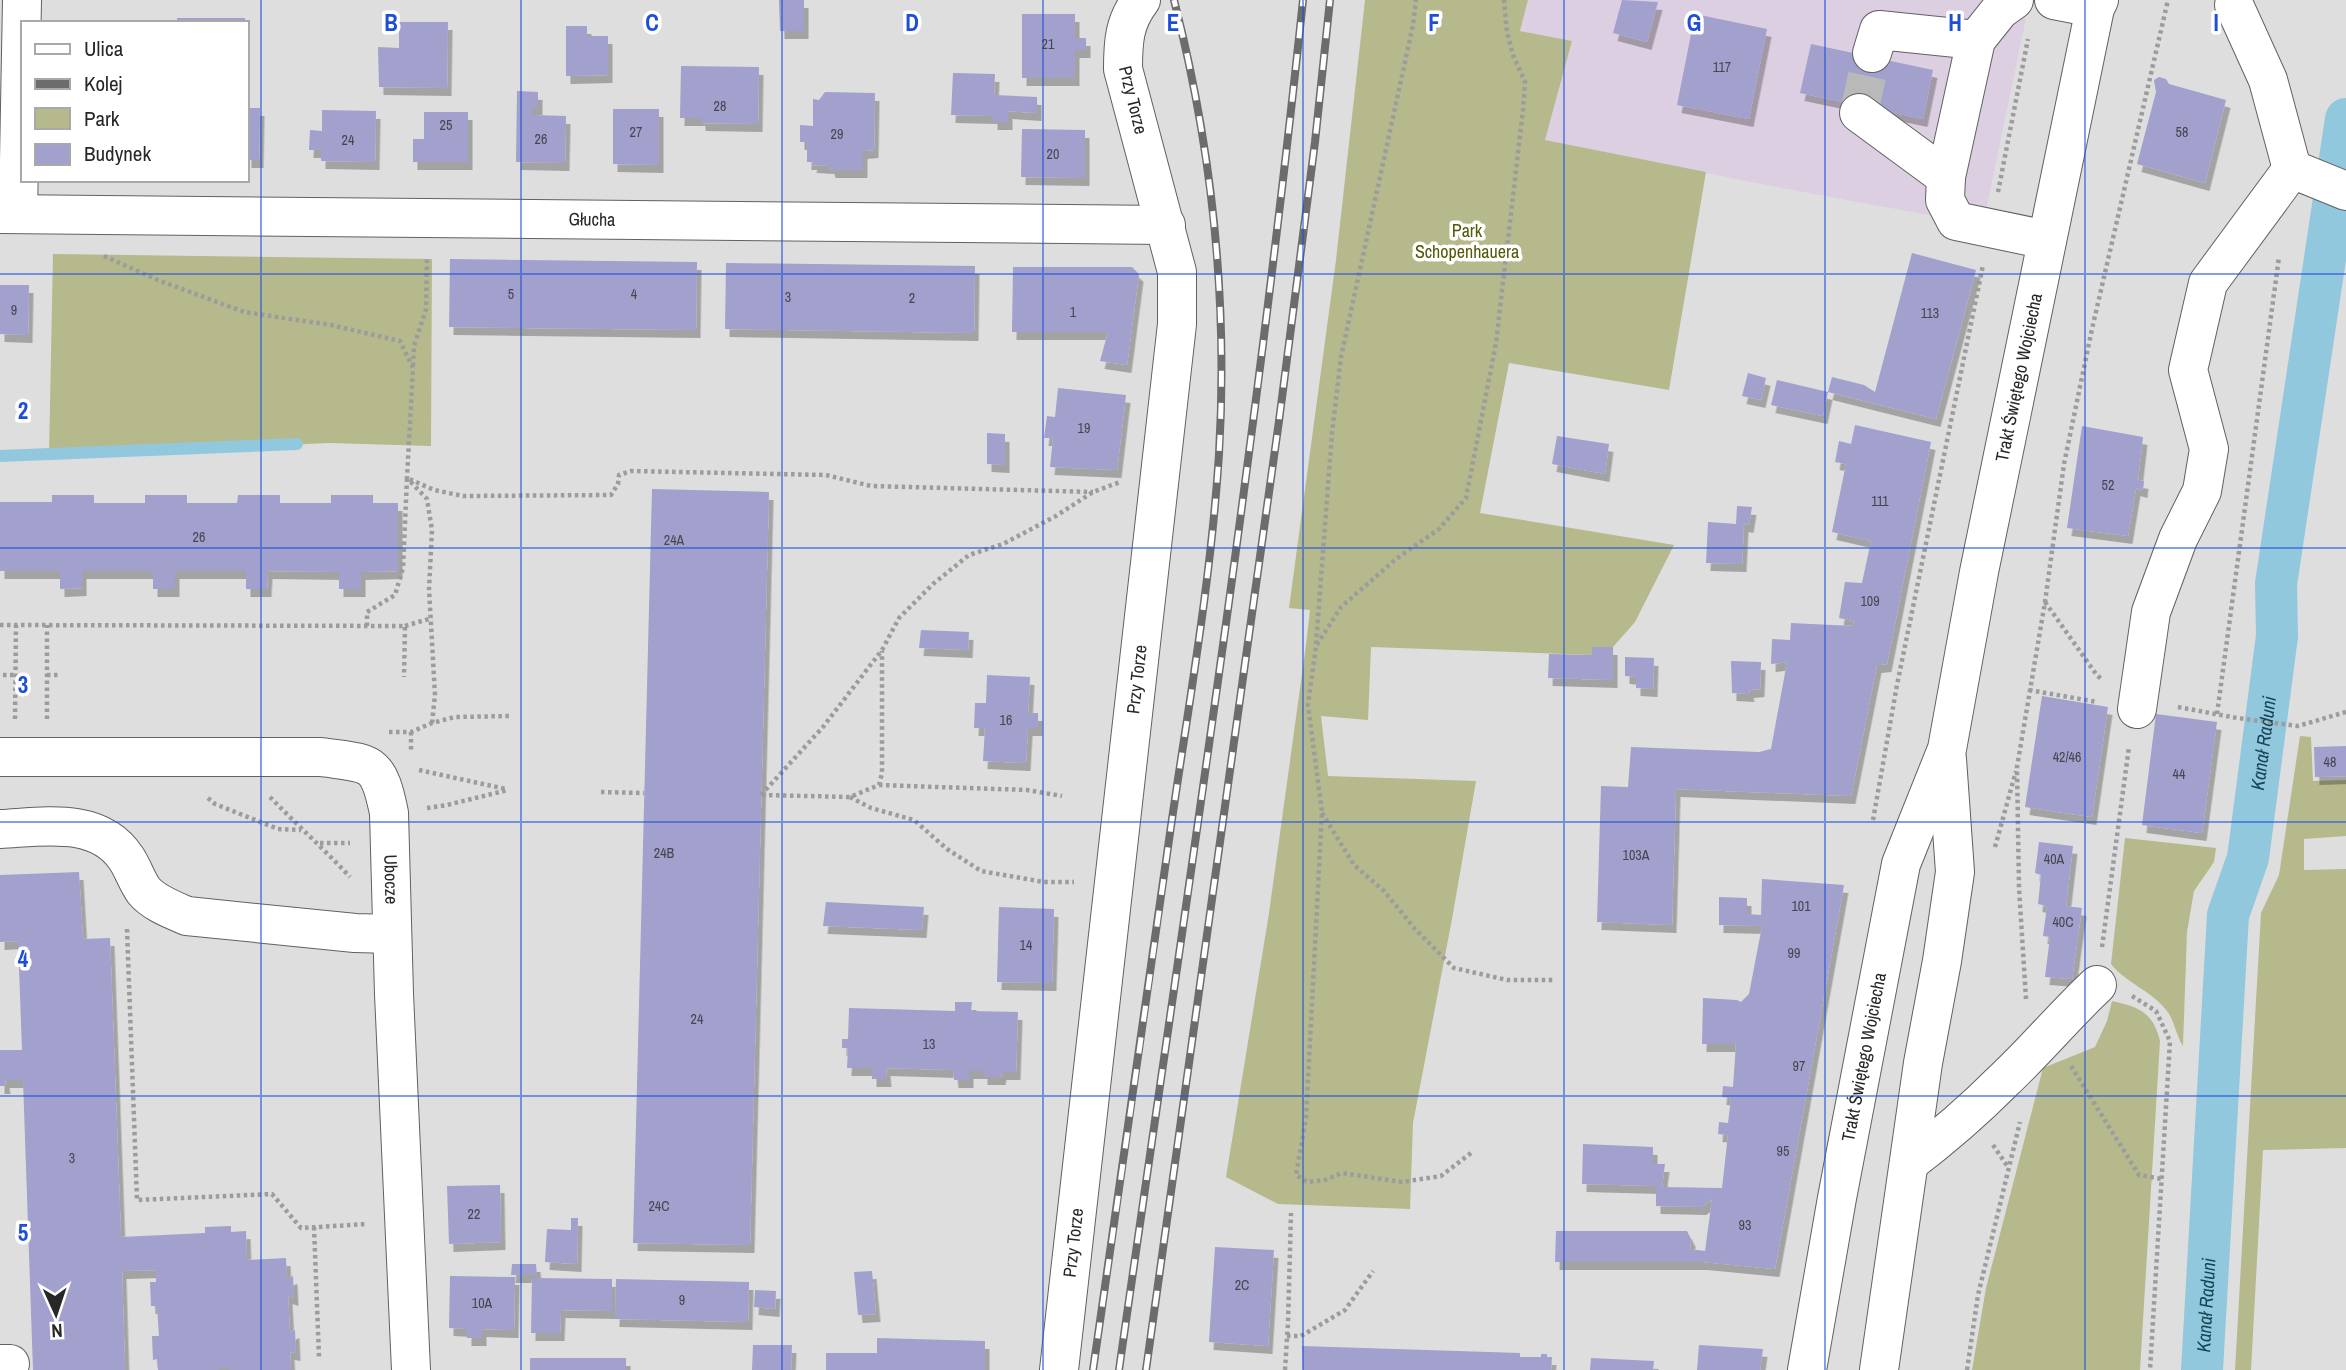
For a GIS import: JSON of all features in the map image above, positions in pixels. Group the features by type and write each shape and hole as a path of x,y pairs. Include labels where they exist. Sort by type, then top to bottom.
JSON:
{"street":[{"name":"Głucha","path":"22,0 9,214 1166,225"},
{"name":"Przy Torze","path":"1059,1370 1177,324 1177,272 1123,69 1123,39 1133,10 1140,0"},
{"path":"2054,0 2096,3"},
{"name":"Trakt Świętego Wojciecha","path":"1807,1370 1848,1138 1902,864 1947,749 1979,572 2096,3"},
{"path":"2234,5 2268,80 2292,169"},
{"path":"2021,16 2000,10 1976,40 1946,177 1945,200 1956,221 2047,240"},
{"path":"1872,53 1879,30 1976,40"},
{"path":"1859,113 1946,177"},
{"path":"2292,169 2346,191"},
{"path":"2137,709 2151,612 2178,538 2203,491 2209,449 2188,370 2208,283 2292,169"},
{"name":"Ubocze","path":"8,744 250,757 321,757 363,764 375,770 385,789 389,813 379,934 411,1370"},
{"name":"Trakt Świętego Wojciecha","path":"1879,1370 1955,872 1947,749"},
{"path":"0,829 62,826 91,831 111,842 125,856 145,892 167,907 187,916 379,934"},
{"path":"1910,1162 1950,1131 2097,985"}],"path":[{"path":"1416,0 1394,118 1340,357 1332,433 1308,705 1322,812 1306,1118 1296,1175 1307,1182 1325,1180 1342,1172 1402,1181 1441,1176 1471,1153"},
{"path":"1315,646 1341,607 1396,559 1438,529 1466,498 1496,342 1525,82 1507,33 1504,0"},
{"path":"2003,813 2017,767 2045,602 2064,464 2101,289 2168,0"},
{"path":"1872,825 1897,685 2029,44 2021,16"},
{"path":"367,626 367,612 395,595 403,568 414,346 426,309 427,246"},
{"path":"103,256 244,312 331,326 400,341 413,368"},
{"path":"2217,714 2271,310"},
{"path":"407,478 434,490 463,496 611,495 618,484 619,475 631,471 826,475 871,486 1093,492"},
{"path":"407,478 426,499 432,530 429,589 435,695 432,723"},
{"path":"1062,796 1027,790 879,785 850,797 761,795 823,727 882,650 899,618 933,584 969,555 1003,544 1056,516 1093,492 1129,479"},
{"path":"2045,602 2095,674 2137,709"},
{"path":"0,625 405,626 432,618"},
{"path":"8,744 16,676 16,625"},
{"path":"47,625 47,731"},
{"path":"404,677 405,626"},
{"path":"879,785 882,773 882,650"},
{"path":"3,675 16,676"},
{"path":"47,675 61,675"},
{"path":"2029,690 2137,709 2155,702 2237,718 2298,726 2346,712"},
{"path":"2137,709 2132,724 2097,985 2137,998 2156,1011 2170,1041 2150,1370"},
{"path":"411,732 455,717 510,716"},
{"path":"250,757 257,783 357,885 379,934"},
{"path":"2017,767 2019,888 2030,1054 2065,1056 2139,1175 2162,1180"},
{"path":"389,813 447,805 508,790 411,768"},
{"path":"601,792 644,793"},
{"path":"206,797 215,804 278,830 302,830"},
{"path":"850,797 871,808 914,820 947,849 981,871 1044,882 1081,882"},
{"path":"1322,812 1354,865 1384,891 1415,929 1454,968 1507,980 1553,980"},
{"path":"136,877 127,905 137,1200 272,1194 300,1228 378,1224"},
{"path":"1967,1370 1978,1295 2022,1114"},
{"path":"1285,1370 1291,1213"},
{"path":"314,1227 320,1357"},
{"path":"1287,1336 1301,1336 1345,1310 1373,1271"}],"shaded area":[{"path":"1528,0 1982,0 2026,18 1983,225 1750,182 1545,140 1572,42 1520,31"}],"green space":[{"name":"Park Schopenhauera","path":"1365,0 1528,0 1520,31 1572,41 1545,140 1706,172 1669,390 1509,363 1480,513 1674,545 1635,622 1613,647 1593,647 1592,655 1371,647 1368,720 1321,716 1328,776 1476,781 1413,1123 1410,1209 1278,1204 1226,1177 1269,913 1306,645 1310,610 1289,608 1336,260"},
{"path":"53,254 432,259 431,446 329,443 49,455"},
{"path":"2300,736 2311,737 2313,781 2346,780 2346,836 2304,839 2304,870 2346,869 2346,1148 2263,1150 2251,1370 2235,1370 2261,913 2279,875"},
{"path":"2125,838 2216,848 2214,862 2194,891 2187,932 2183,1046 2161,1004 2111,964"},
{"path":"2112,1001 2137,1009 2149,1017 2160,1041 2140,1370 1972,1370 1986,1288 2043,1068 2095,1047 2107,1021"}],"building":[{"path":"779,0 804,0 804,31 780,31"},
{"path":"1622,0 1658,2 1647,42 1613,33"},
{"path":"1022,14 1075,14 1075,38 1086,38 1086,50 1075,50 1075,78 1022,78"},
{"path":"1695,14 1767,29 1749,119 1677,105"},
{"path":"177,18 245,18 245,21 177,21"},
{"path":"399,22 448,22 447,88 379,87 378,47 399,48"},
{"path":"566,26 587,26 587,36 608,36 608,75 566,76"},
{"path":"1811,44 1933,70 1923,119 1800,93"},
{"path":"681,66 759,67 758,124 701,123 701,118 680,118"},
{"path":"953,73 995,74 994,95 1037,97 1037,113 1008,111 1008,122 993,122 993,116 951,115"},
{"path":"2159,77 2166,79 2169,84 2226,100 2205,183 2137,164 2156,92 2154,80"},
{"path":"517,91 538,92 538,107 533,107 533,115 566,116 565,163 516,162"},
{"path":"825,92 875,93 874,150 863,151 863,170 831,170 830,166 807,162 807,142 800,142 800,125 813,126 813,99 819,100"},
{"path":"248,108 260,108 259,160 248,160"},
{"path":"613,109 659,109 659,165 613,164"},
{"path":"322,110 376,111 375,162 321,161 321,150 309,150 310,130 322,131"},
{"path":"424,112 468,112 468,162 413,162 413,139 424,139"},
{"path":"1022,129 1085,130 1085,178 1021,177"},
{"path":"1912,253 1976,270 1936,419 1828,392 1832,377 1864,385 1875,392"},
{"path":"450,259 697,262 696,330 449,327"},
{"path":"726,263 975,266 974,333 725,329"},
{"path":"1013,267 1132,267 1139,274 1127,365 1100,361 1108,332 1012,332"},
{"path":"0,285 29,285 28,335 0,334"},
{"path":"1748,373 1766,378 1761,400 1742,396"},
{"path":"1777,380 1828,392 1823,416 1771,405"},
{"path":"1058,388 1126,395 1117,470 1050,467 1053,438 1044,438 1047,416 1055,417"},
{"path":"1855,425 1931,442 1887,664 1877,665 1851,796 1676,789 1672,925 1597,922 1601,786 1628,787 1631,747 1759,752 1771,749 1787,662 1771,664 1772,639 1790,640 1791,623 1853,626 1854,621 1839,618 1845,582 1862,583 1871,541 1832,532 1846,464 1835,462 1839,441 1851,444"},
{"path":"2082,426 2143,437 2138,480 2144,481 2143,490 2136,488 2128,536 2067,528"},
{"path":"987,433 1005,434 1005,465 987,464"},
{"path":"1557,436 1609,444 1605,474 1552,464"},
{"path":"652,489 769,492 750,1245 633,1243"},
{"path":"52,495 94,495 94,503 145,503 145,495 187,495 187,503 237,503 238,495 280,495 280,503 331,503 331,495 373,495 373,503 398,503 398,571 361,572 361,589 339,589 339,572 268,571 267,589 246,589 246,571 175,571 175,589 153,589 153,571 82,571 82,588 60,589 60,571 0,571 0,502 52,502"},
{"path":"1737,506 1752,507 1749,525 1744,524 1742,564 1706,563 1708,522 1736,524"},
{"path":"921,630 969,632 968,650 919,648"},
{"path":"1592,647 1613,647 1613,680 1548,678 1549,654 1592,655"},
{"path":"1625,657 1654,658 1653,689 1636,688 1636,677 1625,676"},
{"path":"1731,661 1761,662 1760,689 1749,690 1750,694 1732,693"},
{"path":"987,675 1030,677 1028,713 1038,713 1038,728 1028,728 1026,763 983,761 985,728 974,728 975,703 986,703"},
{"path":"2042,696 2108,707 2092,817 2025,807"},
{"path":"2156,714 2217,722 2202,833 2142,825"},
{"path":"2346,746 2346,776 2315,777 2314,747"},
{"path":"2039,842 2073,846 2066,906 2082,908 2072,979 2045,977 2050,937 2043,936 2047,906 2038,904 2041,875 2035,873"},
{"path":"79,872 83,939 110,938 121,1237 205,1233 205,1227 231,1226 231,1232 246,1231 247,1260 286,1258 287,1278 293,1276 294,1298 288,1296 290,1332 295,1330 296,1353 290,1352 291,1370 158,1370 157,1359 153,1360 152,1336 159,1336 157,1306 151,1306 150,1282 156,1282 156,1270 122,1271 125,1370 33,1370 23,1080 5,1080 6,1086 0,1086 0,1050 22,1050 18,941 0,942 0,875"},
{"path":"1762,879 1844,885 1775,1269 1703,1262 1555,1262 1556,1231 1687,1231 1691,1239 1690,1249 1705,1251 1712,1199 1702,1207 1656,1206 1656,1186 1582,1184 1583,1144 1653,1147 1653,1164 1665,1164 1662,1187 1722,1188 1728,1135 1718,1134 1719,1122 1728,1123 1731,1098 1722,1097 1723,1086 1733,1087 1736,1044 1702,1044 1703,998 1741,1002 1749,994 1762,926 1719,925 1719,897 1747,898 1747,914 1761,915"},
{"path":"826,902 924,907 922,930 823,926"},
{"path":"999,907 1054,909 1052,983 997,982"},
{"path":"955,1002 972,1002 971,1011 1018,1012 1016,1072 1002,1072 1001,1077 983,1077 983,1071 969,1071 969,1080 954,1080 953,1070 886,1068 887,1079 872,1079 872,1068 847,1068 848,1048 842,1048 842,1039 848,1039 849,1008 955,1011"},
{"path":"500,1185 501,1242 449,1244 447,1186"},
{"path":"571,1218 578,1218 577,1264 545,1262 547,1229 571,1230"},
{"path":"1215,1247 1274,1250 1268,1346 1209,1342"},
{"path":"512,1264 536,1264 537,1275 511,1275"},
{"path":"872,1271 876,1314 858,1315 854,1272"},
{"path":"450,1276 515,1277 514,1330 482,1329 482,1338 467,1338 467,1329 449,1328"},
{"path":"532,1278 612,1279 612,1311 561,1310 560,1333 531,1333"},
{"path":"616,1279 749,1282 748,1322 615,1319"},
{"path":"755,1290 776,1291 775,1309 754,1307"},
{"path":"877,1338 985,1341 985,1370 826,1370 826,1353 877,1353"},
{"path":"753,1345 792,1345 791,1370 752,1370"},
{"path":"1699,1345 1763,1349 1760,1370 1697,1370"},
{"path":"1302,1346 1520,1353 1520,1357 1541,1357 1541,1354 1547,1354 1547,1357 1552,1357 1551,1370 1303,1370"},
{"path":"530,1358 626,1358 626,1370 530,1370"},
{"path":"1591,1358 1654,1361 1653,1370 1590,1370"}],"waterway":[{"name":"Kanał Raduni","path":"2202,1370 2228,915 2248,858 2277,636 2276,584 2346,119"},
{"path":"0,456 297,444"}],"tunnel":[{"path":"1859,113 1872,53"}],"railway":[{"path":"1093,1370 1198,644 1219,454 1221,340 1214,226 1198,112 1174,0"},
{"path":"1119,1370 1241,515 1303,0"},
{"path":"1146,1370 1279,421 1315,142 1330,0"}]}
